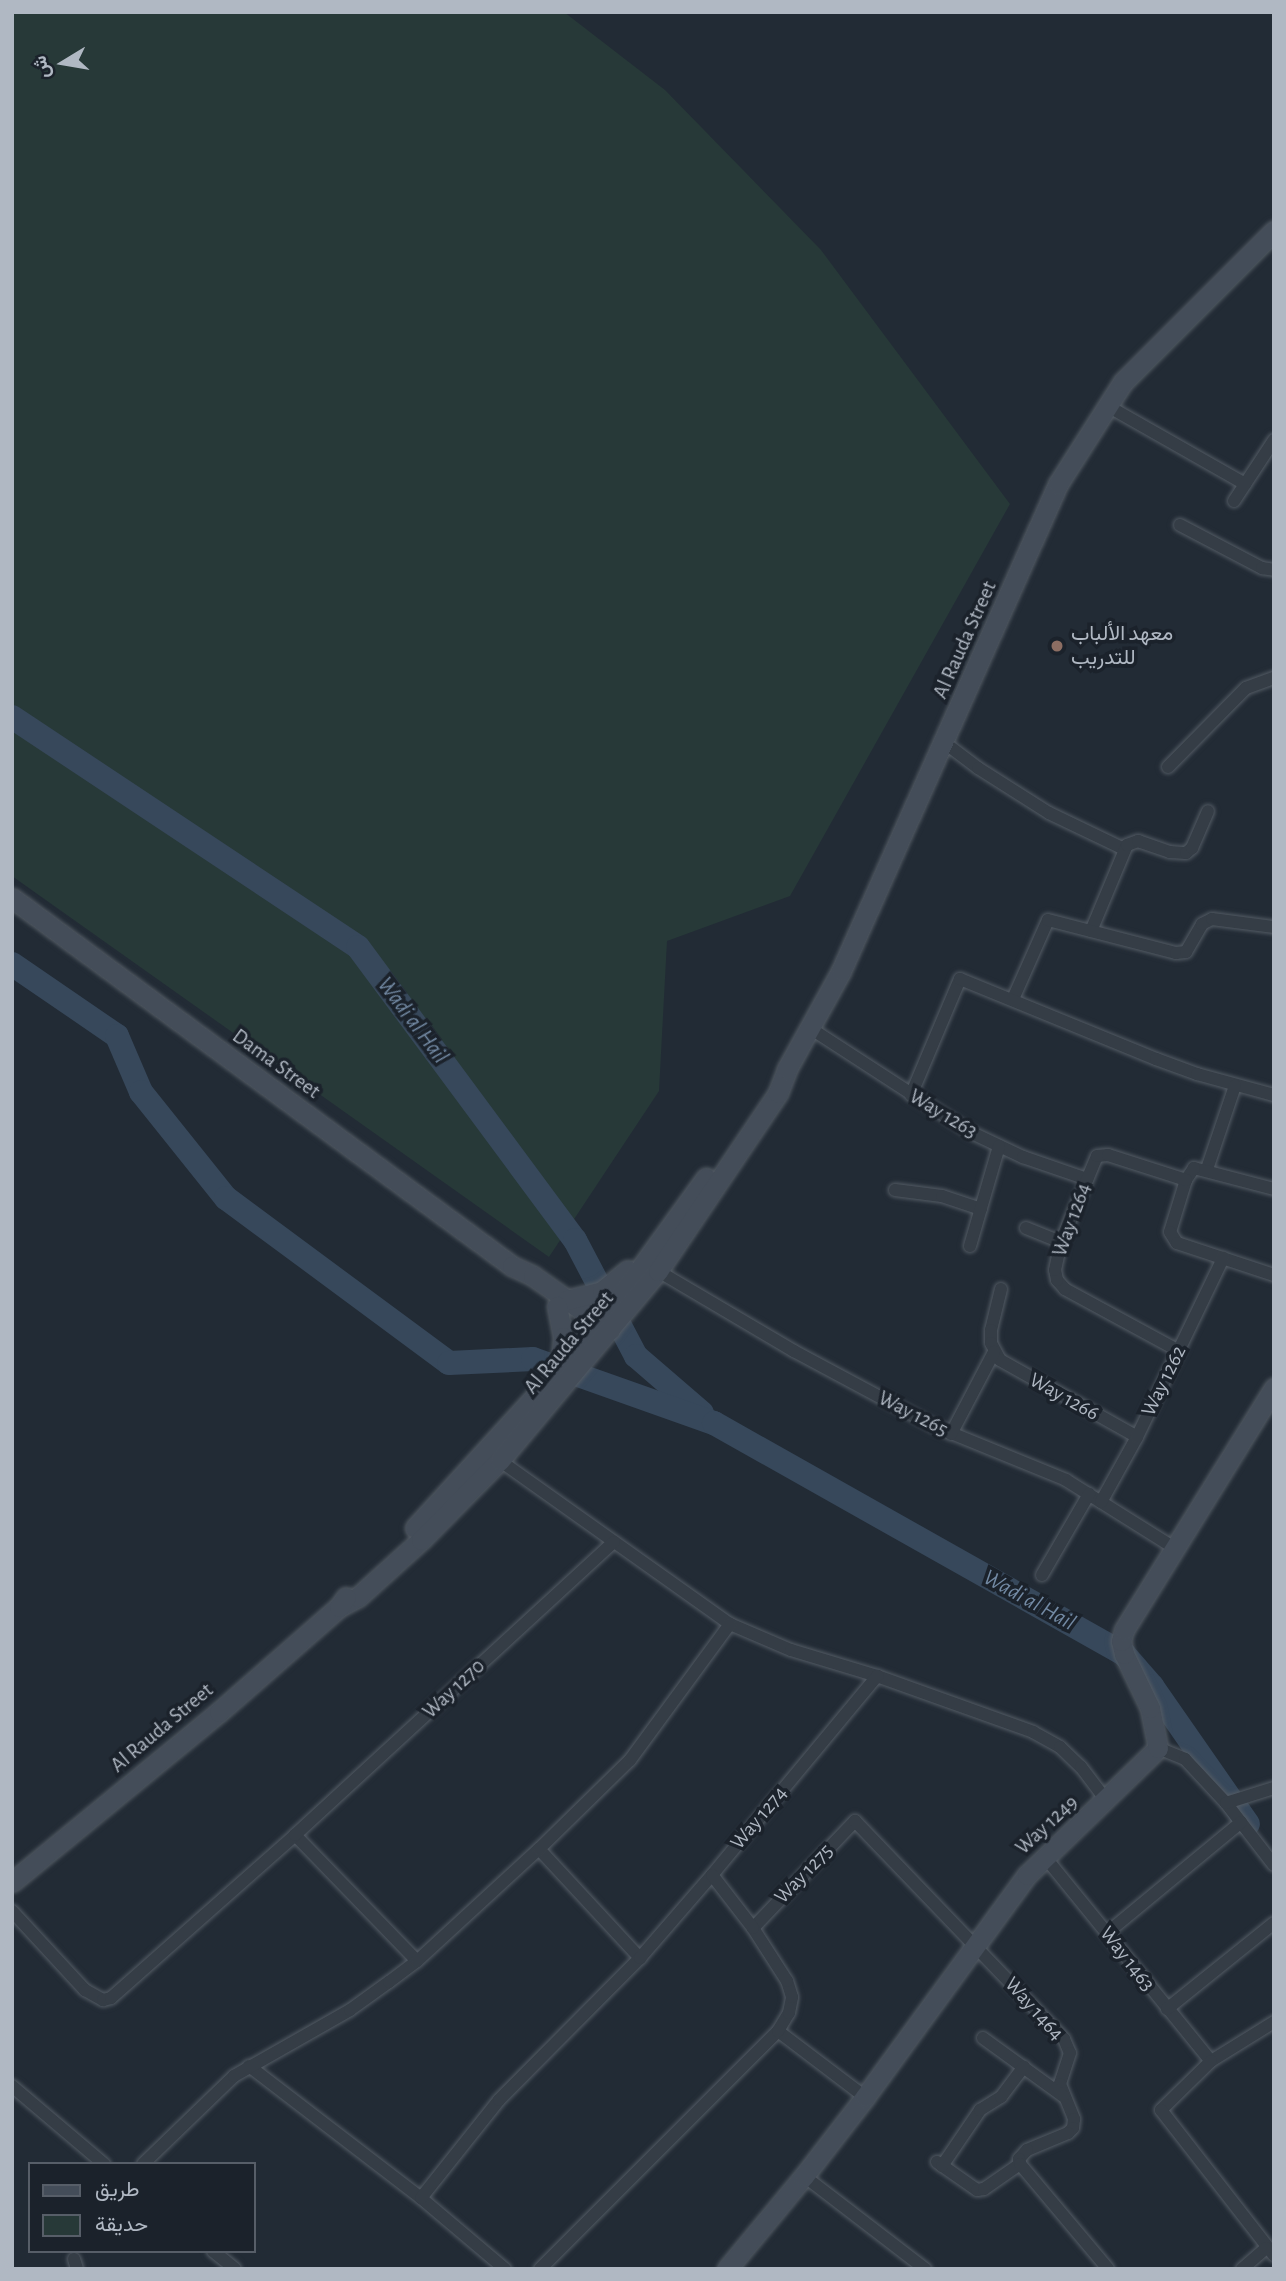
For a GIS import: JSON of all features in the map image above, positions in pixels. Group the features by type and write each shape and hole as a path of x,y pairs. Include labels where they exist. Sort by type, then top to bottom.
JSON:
{"main road":[{"name":"Al Rauda Street","path":"12,1882 209,1720 339,1607 358,1597 411,1549 602,1330 658,1271 778,1093 787,1069 841,971 945,743 1058,484 1107,405 1132,373 1274,231"},
{"name":"Al Rauda Street","path":"1239,266 1274,242"},
{"name":"Dama Street","path":"12,898 512,1266 525,1281 602,1330"},
{"name":"Al Rauda Street","path":"493,1455 561,1369 602,1330 770,1087 787,1069"},
{"path":"561,1369 562,1303 602,1291 619,1280 681,1200 703,1182"},
{"path":"1158,1748 1150,1708 1124,1654 1121,1642 1124,1630 1274,1388"},
{"name":"Way 1249","path":"727,2269 865,2097 1027,1875 1158,1748"}],"street":[{"path":"1107,405 1245,484"},
{"path":"1234,501 1274,440"},
{"path":"1180,525 1262,568 1274,570"},
{"path":"1168,767 1246,688 1274,678"},
{"path":"945,743 978,768 1049,813 1124,849"},
{"path":"1091,931 1124,849 1132,842 1138,841 1179,854 1186,853 1192,848 1209,811"},
{"path":"1013,999 1048,920 1181,953 1189,947 1202,924 1212,919 1274,926"},
{"path":"911,1095 960,979 1156,1059 1235,1086 1274,1095"},
{"name":"Way 1263","path":"810,1028 970,1132 999,1146 1087,1178"},
{"path":"1207,1169 1235,1086"},
{"path":"970,1245 999,1146"},
{"name":"Way 1264","path":"1179,1351 1065,1289 1057,1280 1055,1270 1061,1242 1097,1156 1104,1154 1186,1180"},
{"path":"1274,1189 1207,1169 1194,1168 1186,1180 1171,1226 1171,1237 1177,1243 1274,1275"},
{"path":"895,1190 942,1196 981,1209"},
{"path":"1026,1228 1061,1242"},
{"name":"Way 1262","path":"1101,1502 1179,1351 1223,1258"},
{"name":"Way 1265","path":"658,1271 794,1352 951,1434 1047,1471 1173,1547"},
{"path":"951,1434 994,1352 991,1331 1001,1289"},
{"name":"Way 1266","path":"994,1352 1010,1367 1136,1437"},
{"path":"493,1455 730,1623 791,1650 877,1676 1033,1732 1060,1747 1081,1767 1106,1800"},
{"path":"1042,1575 1089,1494"},
{"name":"Way 1270","path":"12,1911 85,1990 103,2000 120,1991 295,1835 614,1542"},
{"path":"145,2162 213,2094 249,2066 350,2010 417,1961 539,1849 630,1760 730,1623"},
{"name":"Way 1274","path":"421,2198 499,2100 640,1958 877,1676"},
{"path":"1158,1748 1185,1759 1226,1803 1274,1865"},
{"path":"1226,1803 1274,1788"},
{"name":"Way 1275","path":"753,1928 855,1821"},
{"name":"Way 1464","path":"855,1821 1064,2039 1070,2053 1060,2084 1074,2119 1073,2128 1068,2133 1027,2150 1018,2160 1020,2164"},
{"path":"1107,1933 1241,1822"},
{"path":"295,1835 417,1961"},
{"path":"539,1849 640,1958"},
{"name":"Way 1463","path":"1045,1857 1211,2061"},
{"path":"540,2269 778,2031 789,2013 792,1997 787,1981 753,1928 712,1875"},
{"path":"1167,2009 1274,1923"},
{"path":"1242,2269 1270,2252 1161,2110 1211,2061 1274,2022"},
{"path":"778,2031 865,2097"},
{"path":"983,2038 1063,2096"},
{"path":"249,2066 421,2198 505,2269"},
{"path":"1024,2067 1001,2097 980,2110 939,2164 977,2190 984,2189 1020,2164 1108,2269"},
{"path":"12,2086 102,2162"},
{"path":"804,2176 919,2267"},
{"path":"215,2253 235,2269"}],"green space":[{"path":"12,12 564,12 665,90 821,250 1010,504 790,896 667,941 659,1091 549,1257 12,876"}],"waterway":[{"name":"Wadi al Hail","path":"12,717 358,947 575,1240 636,1356 702,1413"},
{"name":"Wadi al Hail","path":"12,964 117,1036 141,1092 226,1198 449,1363 533,1359 714,1423 1124,1654 1152,1686 1248,1824"}],"place":[{"name":"معهد الألباب للتدريب","path":"1057,646"}]}
